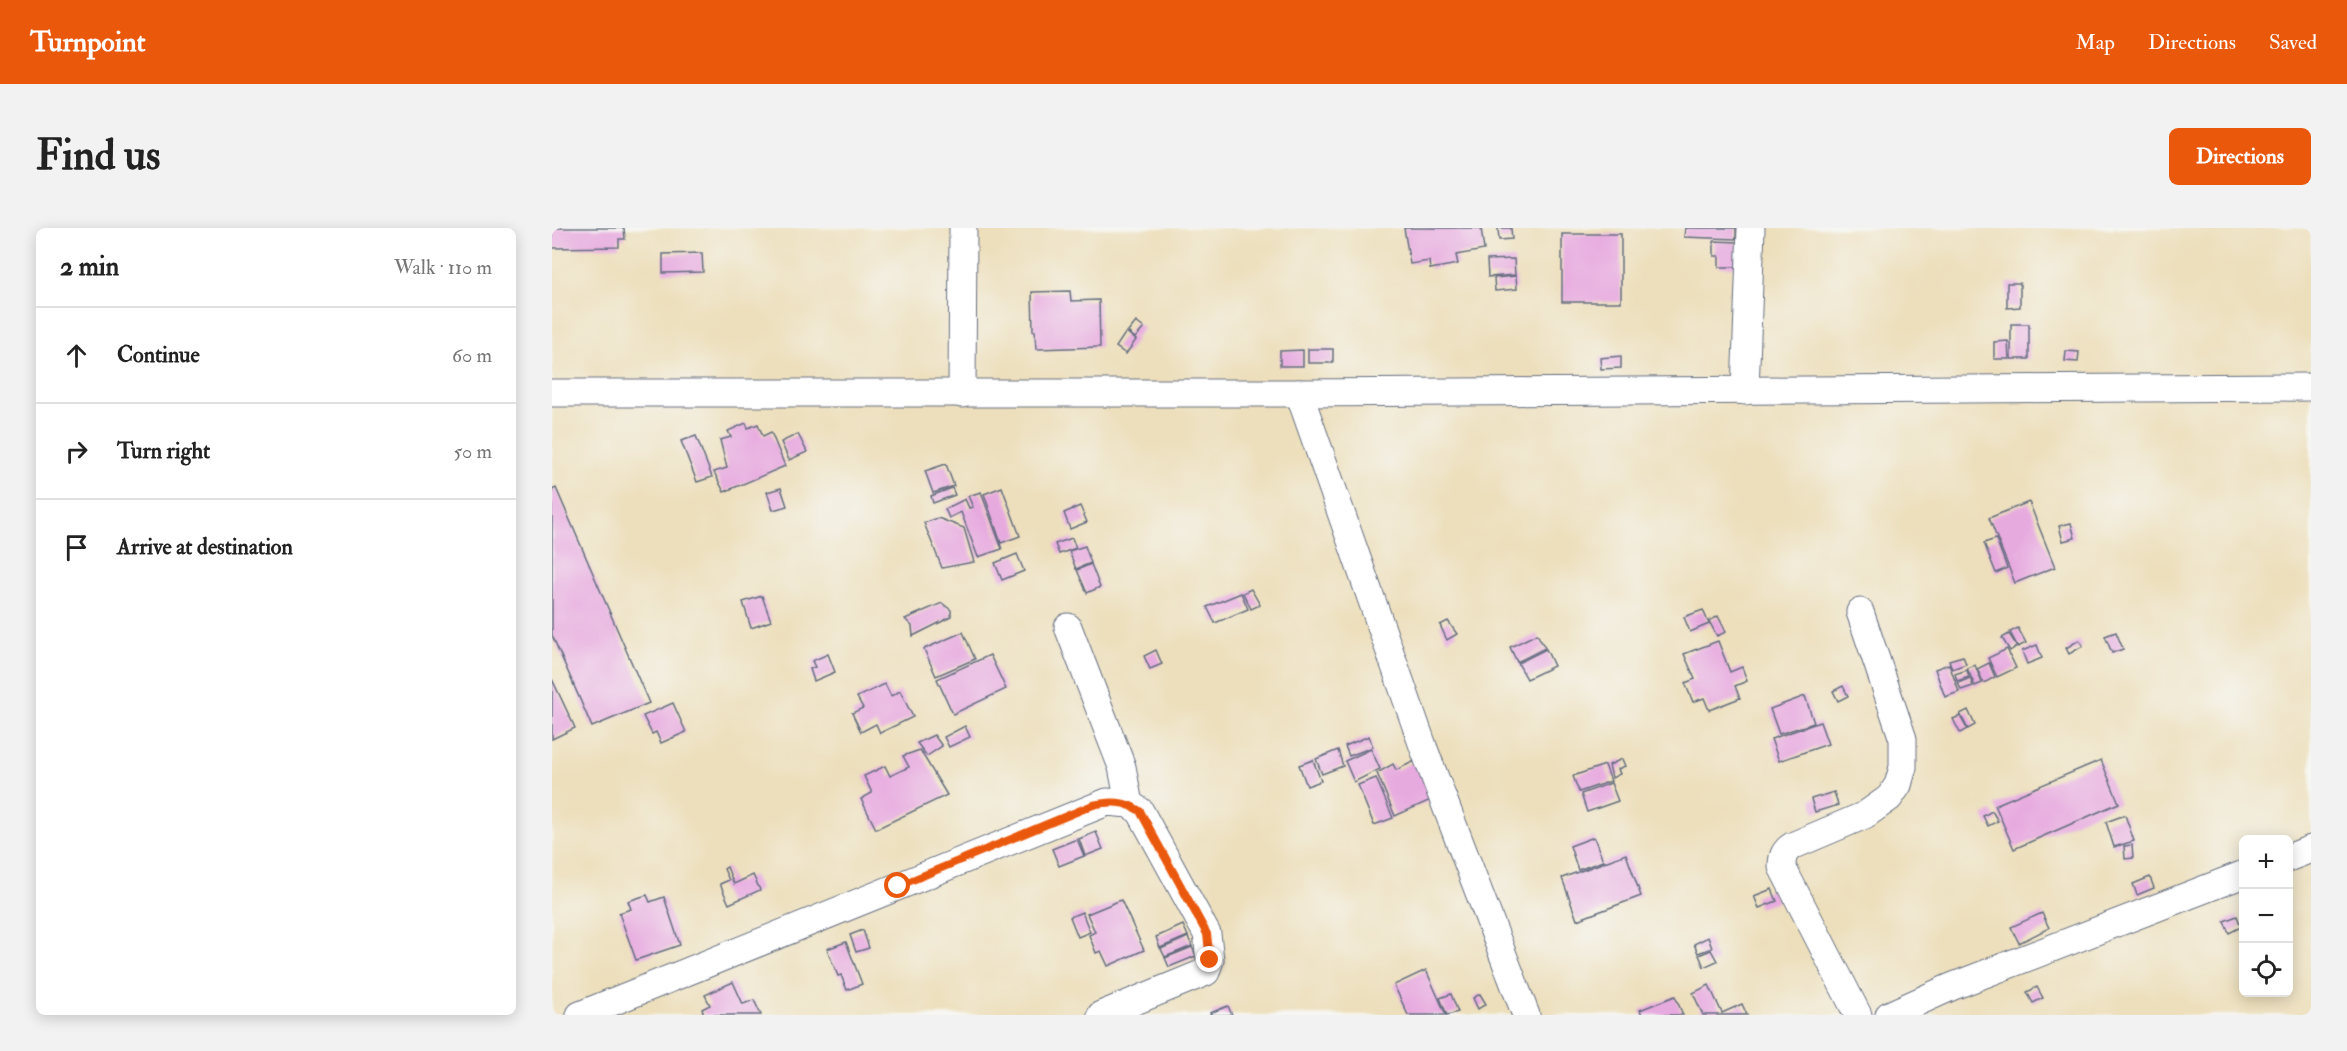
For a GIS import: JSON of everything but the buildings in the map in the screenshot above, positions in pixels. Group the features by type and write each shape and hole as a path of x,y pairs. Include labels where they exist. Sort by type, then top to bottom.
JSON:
{"street":[{"path":"962,394 963,228"},
{"path":"1745,391 1751,228"},
{"path":"552,393 1299,393 2311,387"},
{"path":"1299,393 1424,749 1526,1015"},
{"path":"1858,1015 1782,867 1782,861 1786,850 1792,846 1864,815 1889,798 1898,785 1903,767 1903,739 1860,612"},
{"path":"1068,627 1122,767 1129,804"},
{"path":"580,1015 1093,805 1107,802 1129,804 1140,811 1207,934 1210,960 1206,972 1101,1015"},
{"path":"2293,856 2311,849"},
{"path":"1889,1015 1983,974 2239,876"}],"route":[{"path":"898,886 1093,805 1107,802 1129,804 1140,811 1207,934 1210,960"}]}
